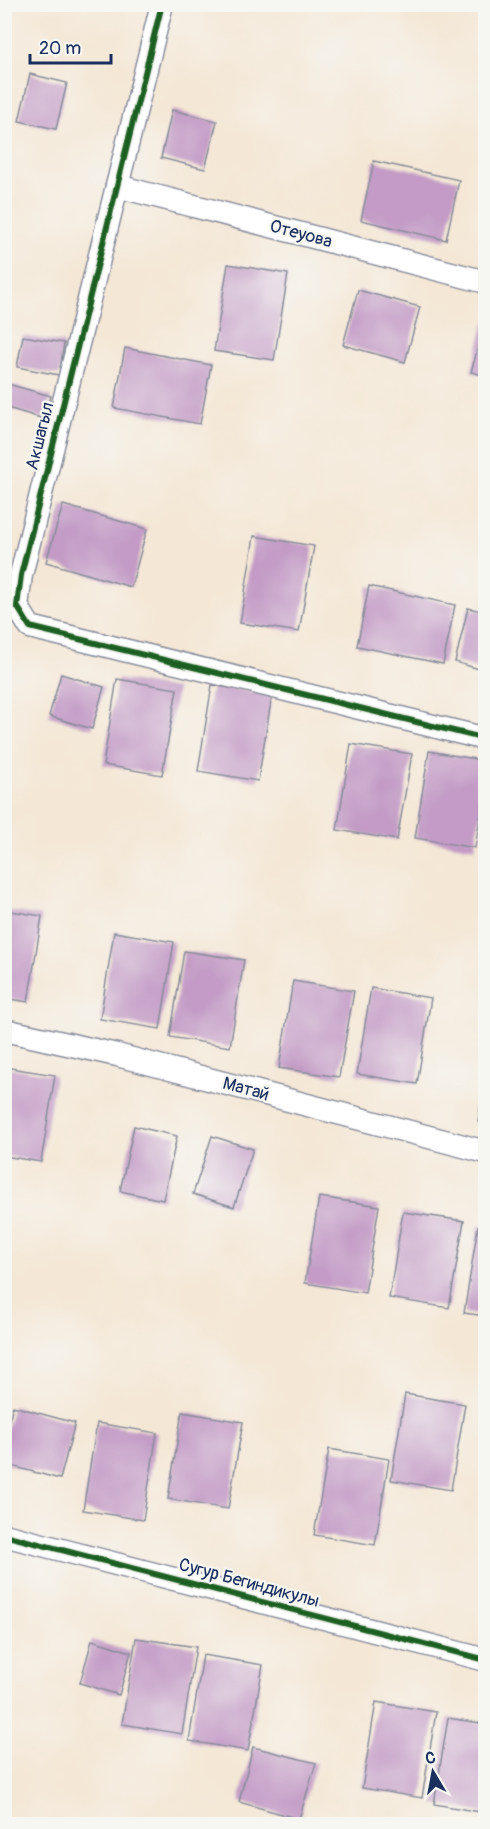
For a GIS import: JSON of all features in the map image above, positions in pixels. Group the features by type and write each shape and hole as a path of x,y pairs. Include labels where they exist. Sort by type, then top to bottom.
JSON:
{"street":[{"name":"Акшагыл","path":"162,4 21,576 17,606 30,627 486,739"},
{"name":"Отеуова","path":"117,186 486,282"},
{"name":"Матай","path":"4,1030 117,1055 486,1152"},
{"name":"Сугур Бегиндикулы","path":"4,1535 486,1660"}],"building":[{"path":"30,74 67,83 56,129 19,121"},
{"path":"172,110 217,121 205,169 161,158"},
{"path":"374,161 459,180 446,240 361,220"},
{"path":"228,264 288,274 274,360 214,351"},
{"path":"358,290 420,307 405,362 343,345"},
{"path":"486,322 486,376 471,372"},
{"path":"23,336 64,343 59,375 17,367"},
{"path":"125,348 211,365 200,424 114,408"},
{"path":"4,383 51,396 44,419 4,407"},
{"path":"63,505 147,529 131,587 46,562"},
{"path":"254,536 314,546 299,632 240,623"},
{"path":"369,586 455,605 443,664 357,646"},
{"path":"468,608 486,612 486,671 455,662"},
{"path":"61,674 104,687 92,729 49,716"},
{"path":"117,679 177,689 162,775 103,765"},
{"path":"212,685 272,695 258,781 198,771"},
{"path":"351,744 412,754 397,840 337,830"},
{"path":"429,751 486,761 486,782 475,848 415,838"},
{"path":"4,910 42,916 28,1002 4,998"},
{"path":"114,932 174,942 160,1029 100,1019"},
{"path":"184,951 244,960 230,1047 170,1037"},
{"path":"293,981 354,991 339,1077 279,1068"},
{"path":"371,988 431,998 417,1084 357,1074"},
{"path":"4,1067 55,1075 41,1162 4,1156"},
{"path":"484,1082 486,1082 486,1123 478,1122"},
{"path":"134,1126 177,1136 163,1200 120,1191"},
{"path":"212,1136 253,1149 234,1207 193,1194"},
{"path":"319,1197 379,1206 365,1293 305,1283"},
{"path":"403,1212 464,1221 449,1308 389,1298"},
{"path":"478,1226 486,1227 486,1316 464,1313"},
{"path":"405,1394 465,1404 451,1490 391,1480"},
{"path":"13,1406 75,1423 60,1479 4,1464 4,1438"},
{"path":"182,1412 243,1422 228,1509 168,1499"},
{"path":"97,1423 157,1433 143,1520 83,1510"},
{"path":"329,1449 389,1459 375,1545 314,1535"},
{"path":"136,1638 196,1647 182,1734 122,1724"},
{"path":"92,1640 131,1652 119,1695 80,1683"},
{"path":"203,1655 263,1665 248,1751 189,1741"},
{"path":"376,1702 436,1712 422,1798 362,1788"},
{"path":"448,1718 486,1724 486,1813 434,1804"},
{"path":"253,1747 316,1763 299,1819 239,1802"}],"cycle path":[{"path":"162,4 21,575 17,606 30,627 486,739"},
{"path":"4,1535 486,1660"}]}
